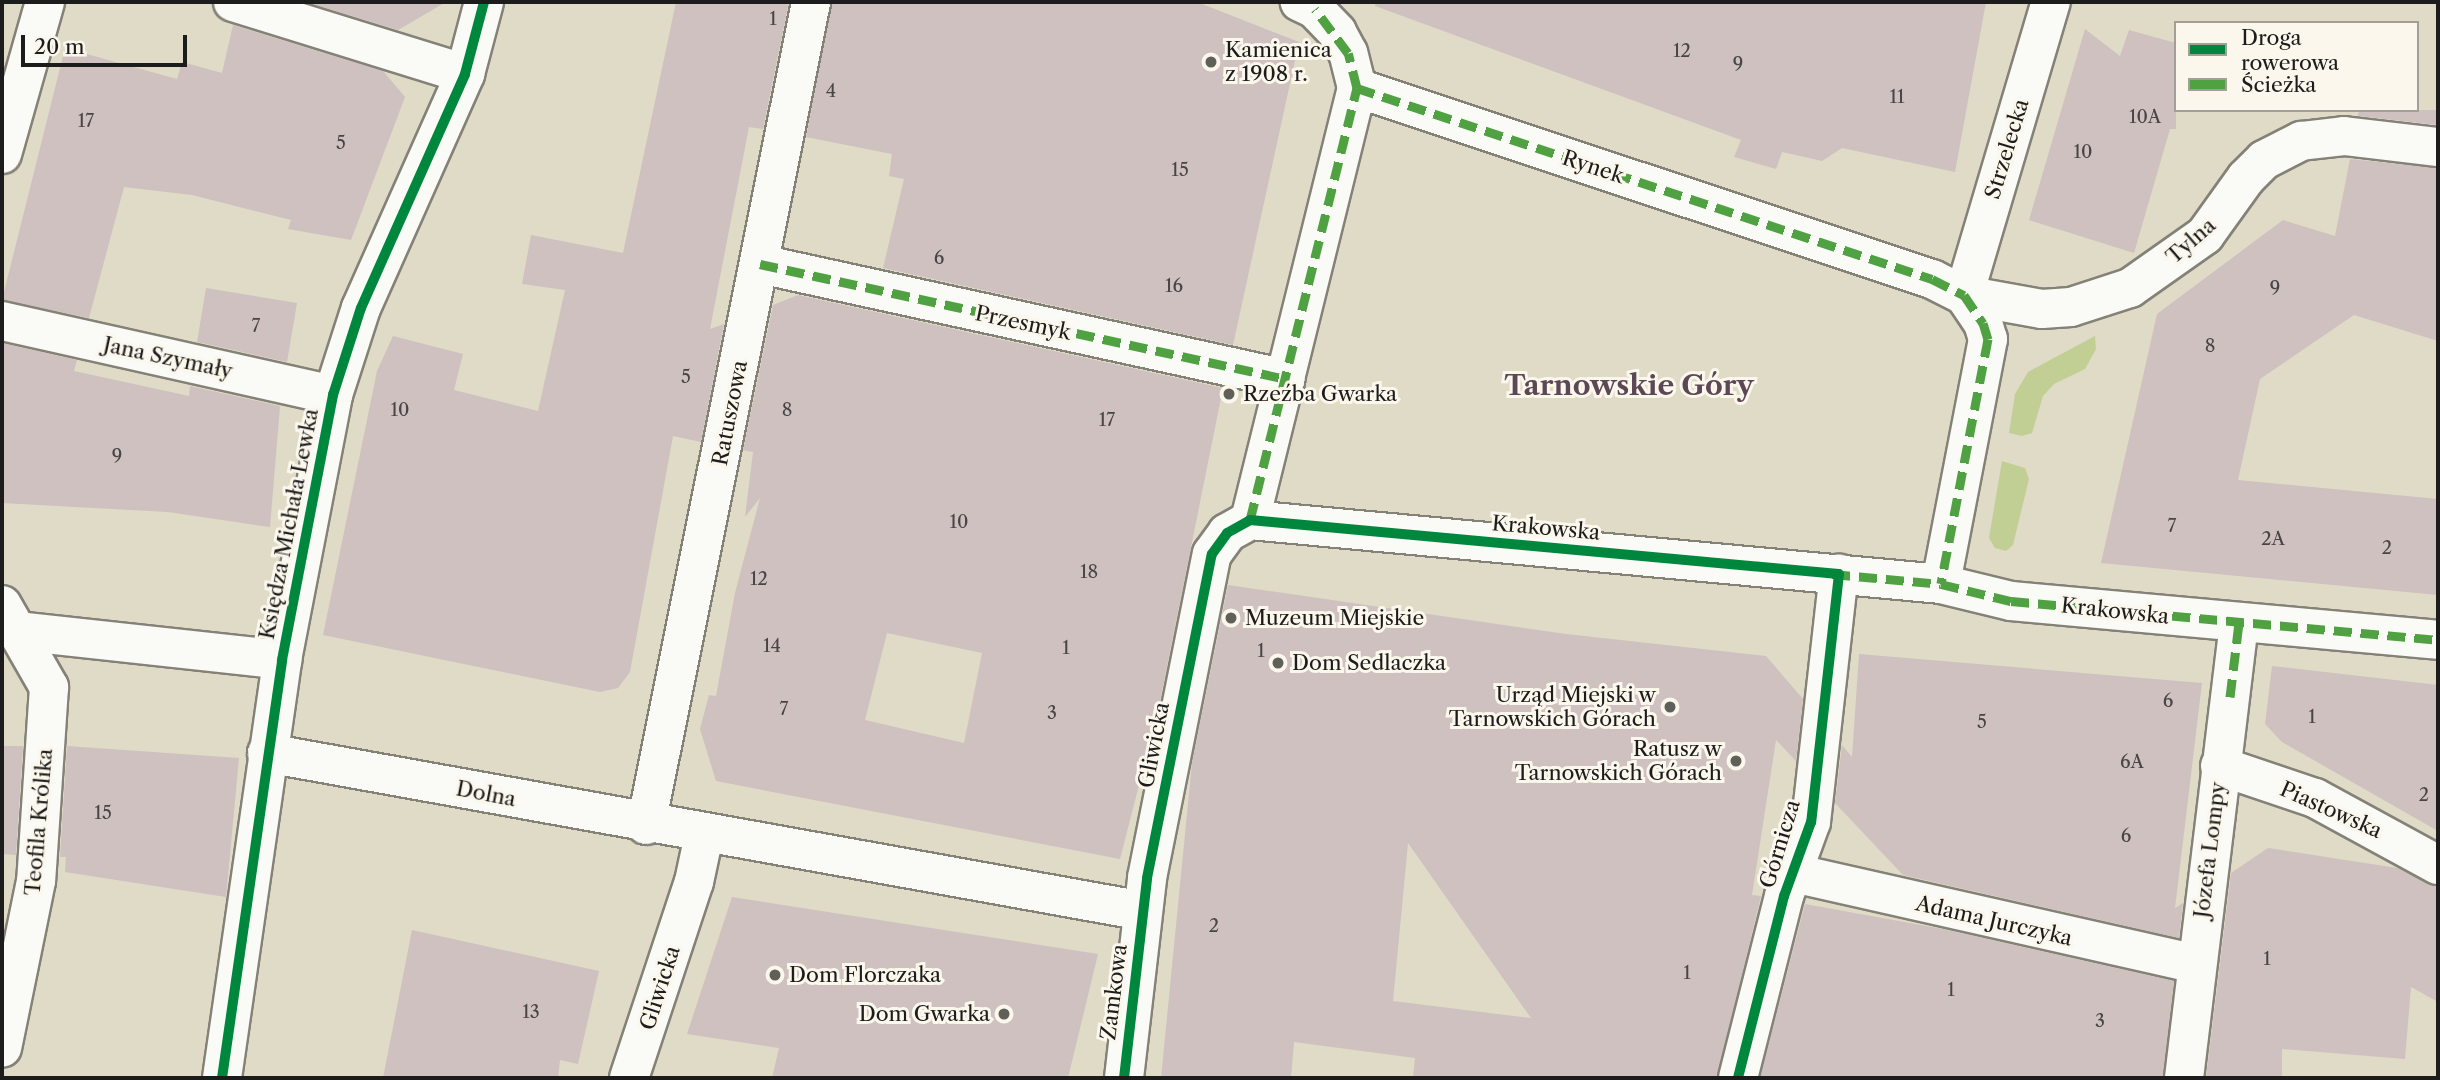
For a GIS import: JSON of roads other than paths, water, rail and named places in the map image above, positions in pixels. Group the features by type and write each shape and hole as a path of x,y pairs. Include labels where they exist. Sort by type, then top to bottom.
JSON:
{"street":[{"path":"2,154 45,2"},
{"path":"233,2 465,74"},
{"name":"Księdza Michała Lewka","path":"222,1078 282,660 333,395 361,308 465,74 484,2"},
{"name":"Ratuszowa","path":"646,824 811,2"},
{"name":"Strzelecka","path":"1964,295 2051,2"},
{"path":"1250,520 1357,89 1348,53 1308,6"},
{"name":"Rynek","path":"1357,89 1932,279 1964,295 1983,323 1988,339 1941,584"},
{"name":"Tylna","path":"1964,295 2042,309 2071,307 2130,288 2205,235 2245,178 2264,160 2301,141 2344,136 2438,147"},
{"name":"Przesmyk","path":"760,264 1286,379"},
{"name":"Jana Szymały","path":"2,321 333,395"},
{"name":"Krakowska","path":"1250,520 1941,584 2011,601 2438,640"},
{"name":"Gliwicka","path":"1143,911 1205,588 1220,540 1250,520"},
{"name":"Górnicza","path":"1738,1078 1793,873 1811,822 1839,574"},
{"path":"9,618 282,660"},
{"name":"Teofila Królika","path":"2,1048 37,881 49,687 9,618"},
{"name":"Józefa Lompy","path":"2184,1078 2239,623"},
{"name":"Dolna","path":"267,753 704,835"},
{"name":"Piastowska","path":"2220,766 2315,798 2438,865"},
{"path":"704,835 1143,911"},
{"name":"Gliwicka","path":"629,1078 694,883 704,835"},
{"name":"Adama Jurczyka","path":"1793,873 2197,964"},
{"name":"Zamkowa","path":"1124,1078 1143,911"}],"place":[{"name":"Kamienica z 1908 r.","path":"1211,62"},
{"name":"Rzeźba Gwarka","path":"1229,394"},
{"name":"Muzeum Miejskie","path":"1231,618"},
{"name":"Dom Sedlaczka","path":"1278,663"},
{"name":"Urząd Miejski w Tarnowskich Górach","path":"1670,707"},
{"name":"Ratusz w Tarnowskich Górach","path":"1736,761"},
{"name":"Dom Florczaka","path":"775,975"},
{"name":"Dom Gwarka","path":"1004,1014"}],"district":[{"name":"Tarnowskie Góry","path":"1629,385"}]}
